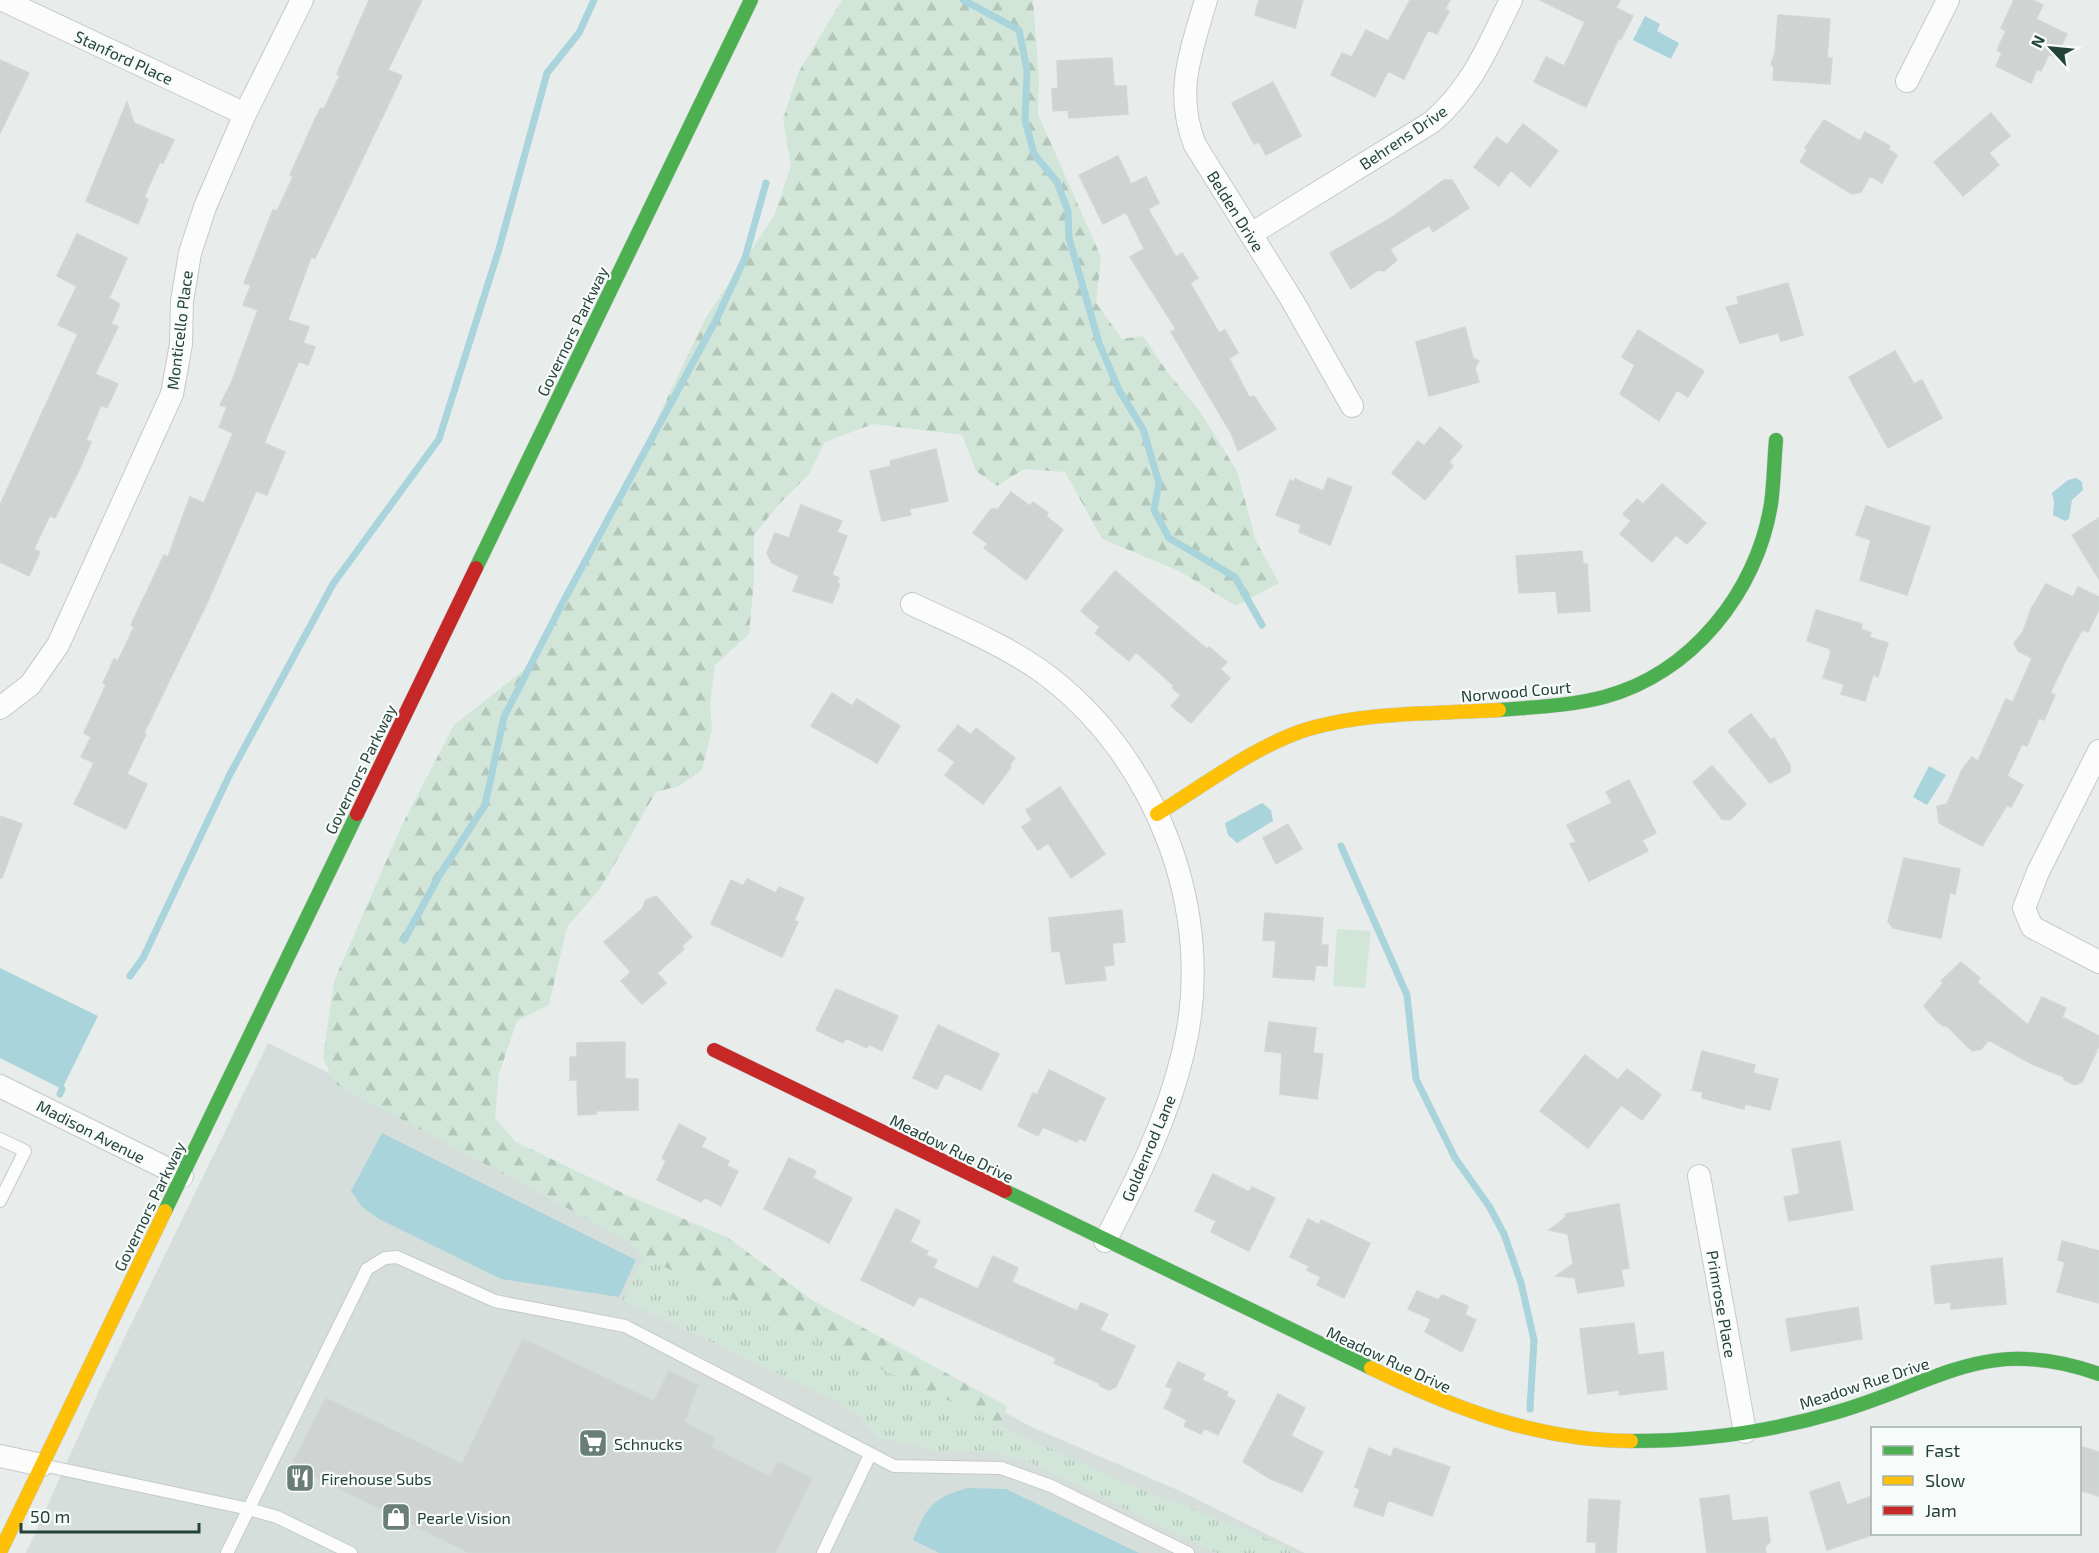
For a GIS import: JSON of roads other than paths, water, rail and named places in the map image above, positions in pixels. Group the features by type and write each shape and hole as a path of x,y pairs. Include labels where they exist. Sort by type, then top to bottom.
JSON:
{"street":[{"name":"Stanford Place","path":"3,0 245,114"},
{"name":"Monticello Place","path":"0,708 30,685 58,645 172,394 181,344 182,301 190,253 204,207 245,114 302,0"},
{"name":"Governors Parkway","path":"0,1552 751,0"},
{"name":"Belden Drive","path":"1206,0 1185,76 1183,103 1188,129 1195,145 1251,234 1352,406"},
{"name":"Behrens Drive","path":"1251,234 1432,122 1452,104 1470,81 1511,0"},
{"path":"1907,81 1948,0"},
{"name":"Norwood Court","path":"1157,814 1273,743 1309,729 1362,719 1568,705 1605,697 1631,687 1674,663 1701,641 1726,612 1748,576 1763,537 1771,504 1776,440"},
{"name":"Goldenrod Lane","path":"912,604 1002,646 1051,680 1078,704 1114,741 1139,778 1157,814 1179,877 1189,920 1193,963 1191,1007 1184,1051 1167,1108 1140,1175 1105,1241"},
{"path":"2099,751 2038,872 2024,908 2032,927 2099,962"},
{"name":"Meadow Rue Drive","path":"714,1050 1447,1405 1496,1422 1560,1437 1606,1442 1688,1441 1744,1432 1821,1417 1984,1360 2040,1359 2083,1368 2099,1374"},
{"name":"Madison Avenue","path":"0,1086 182,1176"},
{"name":"Primrose Place","path":"1699,1176 1744,1432"},
{"path":"0,1456 42,1465"}],"lane":[{"path":"0,1138 25,1151 0,1201"},
{"path":"227,1553 367,1269 385,1258 409,1261 495,1301 625,1326 894,1466 1001,1468 1051,1486 1188,1553"},
{"path":"824,1553 870,1455"},
{"path":"42,1465 278,1517 351,1553"}],"water":[{"path":"1645,16 1660,24 1657,31 1679,43 1671,59 1633,40"},
{"path":"2076,478 2082,482 2083,490 2072,500 2069,519 2065,521 2053,515 2052,493 2068,480"},
{"path":"1929,766 1946,775 1927,805 1913,797"},
{"path":"1262,803 1271,810 1273,821 1237,843 1228,835 1225,823"},
{"path":"0,968 98,1016 62,1089 0,1058"},
{"path":"382,1133 636,1260 619,1297 501,1279 379,1219 362,1207 351,1191"},
{"path":"967,1488 1006,1489 1139,1553 939,1553 913,1540 922,1520 932,1506 945,1496"}],"waterway":[{"path":"130,976 143,958 229,776 333,584 439,439 499,249 547,73 579,33 594,0"},
{"path":"963,0 1019,30 1027,70 1025,120 1034,154 1057,182 1068,211 1069,238 1099,343 1119,390 1143,429 1159,483 1154,510 1169,538 1235,577 1262,625"},
{"path":"404,940 439,876 485,805 504,717 563,602 716,320 745,258 766,183"},
{"path":"1341,846 1407,995 1416,1079 1455,1158 1489,1206 1504,1234 1521,1283 1534,1340 1530,1409"},
{"path":"60,1094 62,1089"}],"place":[{"name":"Schnucks","path":"593,1443"},
{"name":"Firehouse Subs","path":"300,1478"},
{"name":"Pearle Vision","path":"396,1517"}]}
